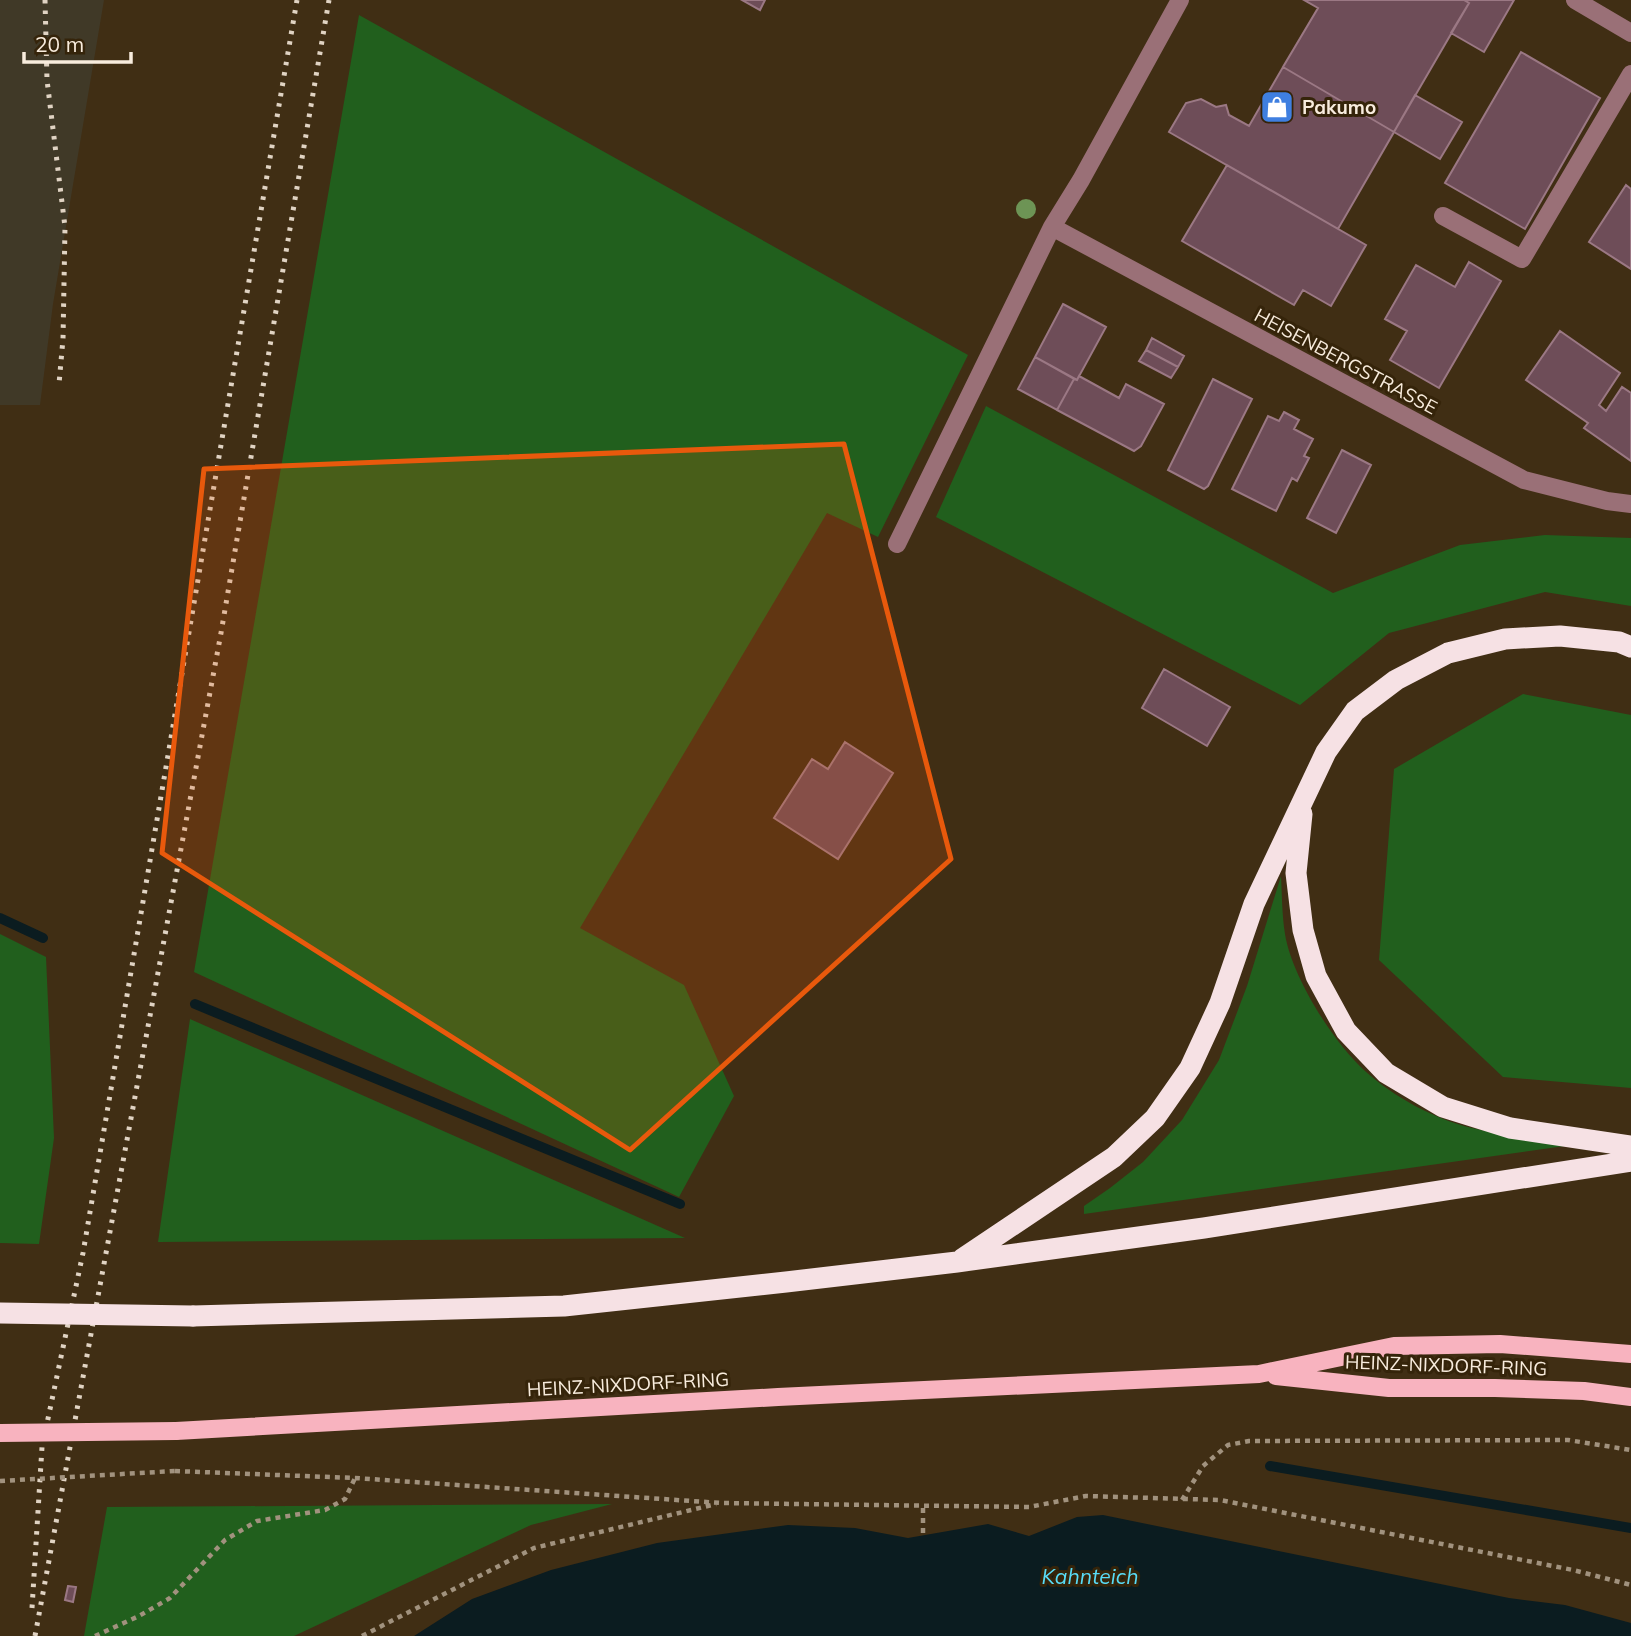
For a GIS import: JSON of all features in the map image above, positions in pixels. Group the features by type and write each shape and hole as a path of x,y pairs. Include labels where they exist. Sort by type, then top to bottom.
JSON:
{"highway":[{"path":"957,1262 1114,1157 1155,1118 1190,1068 1220,1003 1254,904 1326,752 1355,711 1396,680 1448,653 1505,639 1560,636 1619,642 1631,646"},
{"path":"1303,800 1296,873 1303,930 1316,976 1346,1031 1386,1073 1443,1107 1510,1128 1631,1146"},
{"path":"0,1313 193,1315 564,1306 957,1262 1204,1228 1631,1161"}],"main road":[{"name":"HEINZ-NIXDORF-RING","path":"1259,1374 1394,1346 1500,1344 1631,1354"},
{"name":"HEINZ-NIXDORF-RING","path":"0,1433 176,1431 751,1398 1259,1374 1389,1388 1584,1391 1631,1397"}],"street":[{"path":"897,544 1052,227 1081,180 1180,0"},
{"path":"1575,0 1631,33"},
{"path":"1443,216 1522,259 1631,74"},
{"name":"HEISENBERGSTRASSE","path":"1052,227 1524,480 1607,501 1631,503"}],"path":[{"path":"1182,1500 1203,1466 1228,1445 1249,1441 1568,1440 1631,1450"},
{"path":"0,1481 175,1471 355,1478 721,1503 1029,1507 1086,1496 1220,1500 1559,1567 1631,1585"},
{"path":"95,1636 170,1598 225,1540 257,1521 325,1510 345,1499 355,1478"},
{"path":"362,1636 534,1548 721,1503"},
{"path":"923,1507 923,1533"}],"highlighted area":[{"path":"844,444 951,859 630,1150 162,853 204,469"}],"shaded area":[{"path":"0,0 104,0 53,304 40,405 0,405"}],"green space":[{"path":"359,15 968,355 878,537 827,513 580,928 684,985 734,1096 679,1197 194,972"},
{"path":"986,406 1333,593 1460,545 1545,535 1631,538 1631,606 1545,592 1389,633 1300,705 936,517"},
{"path":"1523,694 1631,715 1631,1088 1503,1077 1379,960 1394,769"},
{"path":"1281,876 1285,934 1296,969 1327,1026 1365,1071 1402,1098 1443,1119 1484,1131 1572,1145 1084,1214 1084,1206 1143,1162 1182,1120 1219,1060 1247,986"},
{"path":"0,934 46,957 54,1138 39,1244 0,1243"},
{"path":"190,1019 685,1238 158,1242"},
{"path":"612,1504 531,1525 294,1636 84,1636 107,1507"}],"water":[{"name":"Kahnteich","path":"1103,1515 1509,1598 1565,1605 1631,1623 1631,1636 414,1636 472,1599 551,1570 657,1543 788,1525 855,1528 908,1538 988,1524 1029,1536 1077,1517"}],"building":[{"path":"742,0 765,0 760,10"},
{"path":"1304,0 1464,0 1469,3 1394,132 1283,67 1318,8"},
{"path":"1464,0 1514,0 1484,52 1451,33 1469,3"},
{"path":"1521,52 1600,98 1525,229 1445,183"},
{"path":"1283,67 1394,132 1338,229 1169,132 1186,103 1201,99 1216,107 1226,105 1229,115 1249,126"},
{"path":"1415,95 1462,122 1440,159 1394,132"},
{"path":"1227,165 1366,245 1331,306 1303,290 1294,305 1182,241"},
{"path":"1626,185 1631,189 1631,269 1589,242"},
{"path":"1469,262 1501,281 1439,388 1390,360 1407,331 1385,319 1416,265 1455,287"},
{"path":"1063,304 1106,327 1077,380 1035,357"},
{"path":"1560,331 1620,373 1599,405 1606,411 1622,387 1631,393 1631,461 1584,428 1588,423 1526,380"},
{"path":"1152,338 1184,356 1178,367 1146,350"},
{"path":"1146,350 1178,367 1171,378 1139,361"},
{"path":"1035,357 1074,379 1057,410 1018,389"},
{"path":"1079,376 1119,398 1126,384 1164,404 1141,446 1134,451 1057,410 1074,379 1077,380"},
{"path":"1213,379 1252,399 1208,486 1204,489 1168,470"},
{"path":"1284,412 1299,420 1294,429 1313,439 1304,456 1309,458 1297,481 1292,478 1276,511 1232,489 1268,416 1279,421"},
{"path":"1342,450 1371,465 1336,533 1307,518"},
{"path":"1164,669 1230,707 1207,746 1142,708"},
{"path":"845,742 893,773 838,859 774,818 812,759 828,769"},
{"path":"68,1586 76,1587 73,1602 65,1600"}],"waterway":[{"path":"0,918 43,938"},
{"path":"195,1004 680,1204"},
{"path":"1270,1466 1631,1528"}],"railway":[{"path":"45,0 47,80 65,227 63,339 59,384"},
{"path":"32,1608 42,1447 83,1253 297,0"},
{"path":"35,1636 221,633 329,0"}],"place":[{"name":"Pakumo","path":"1277,107"}]}
